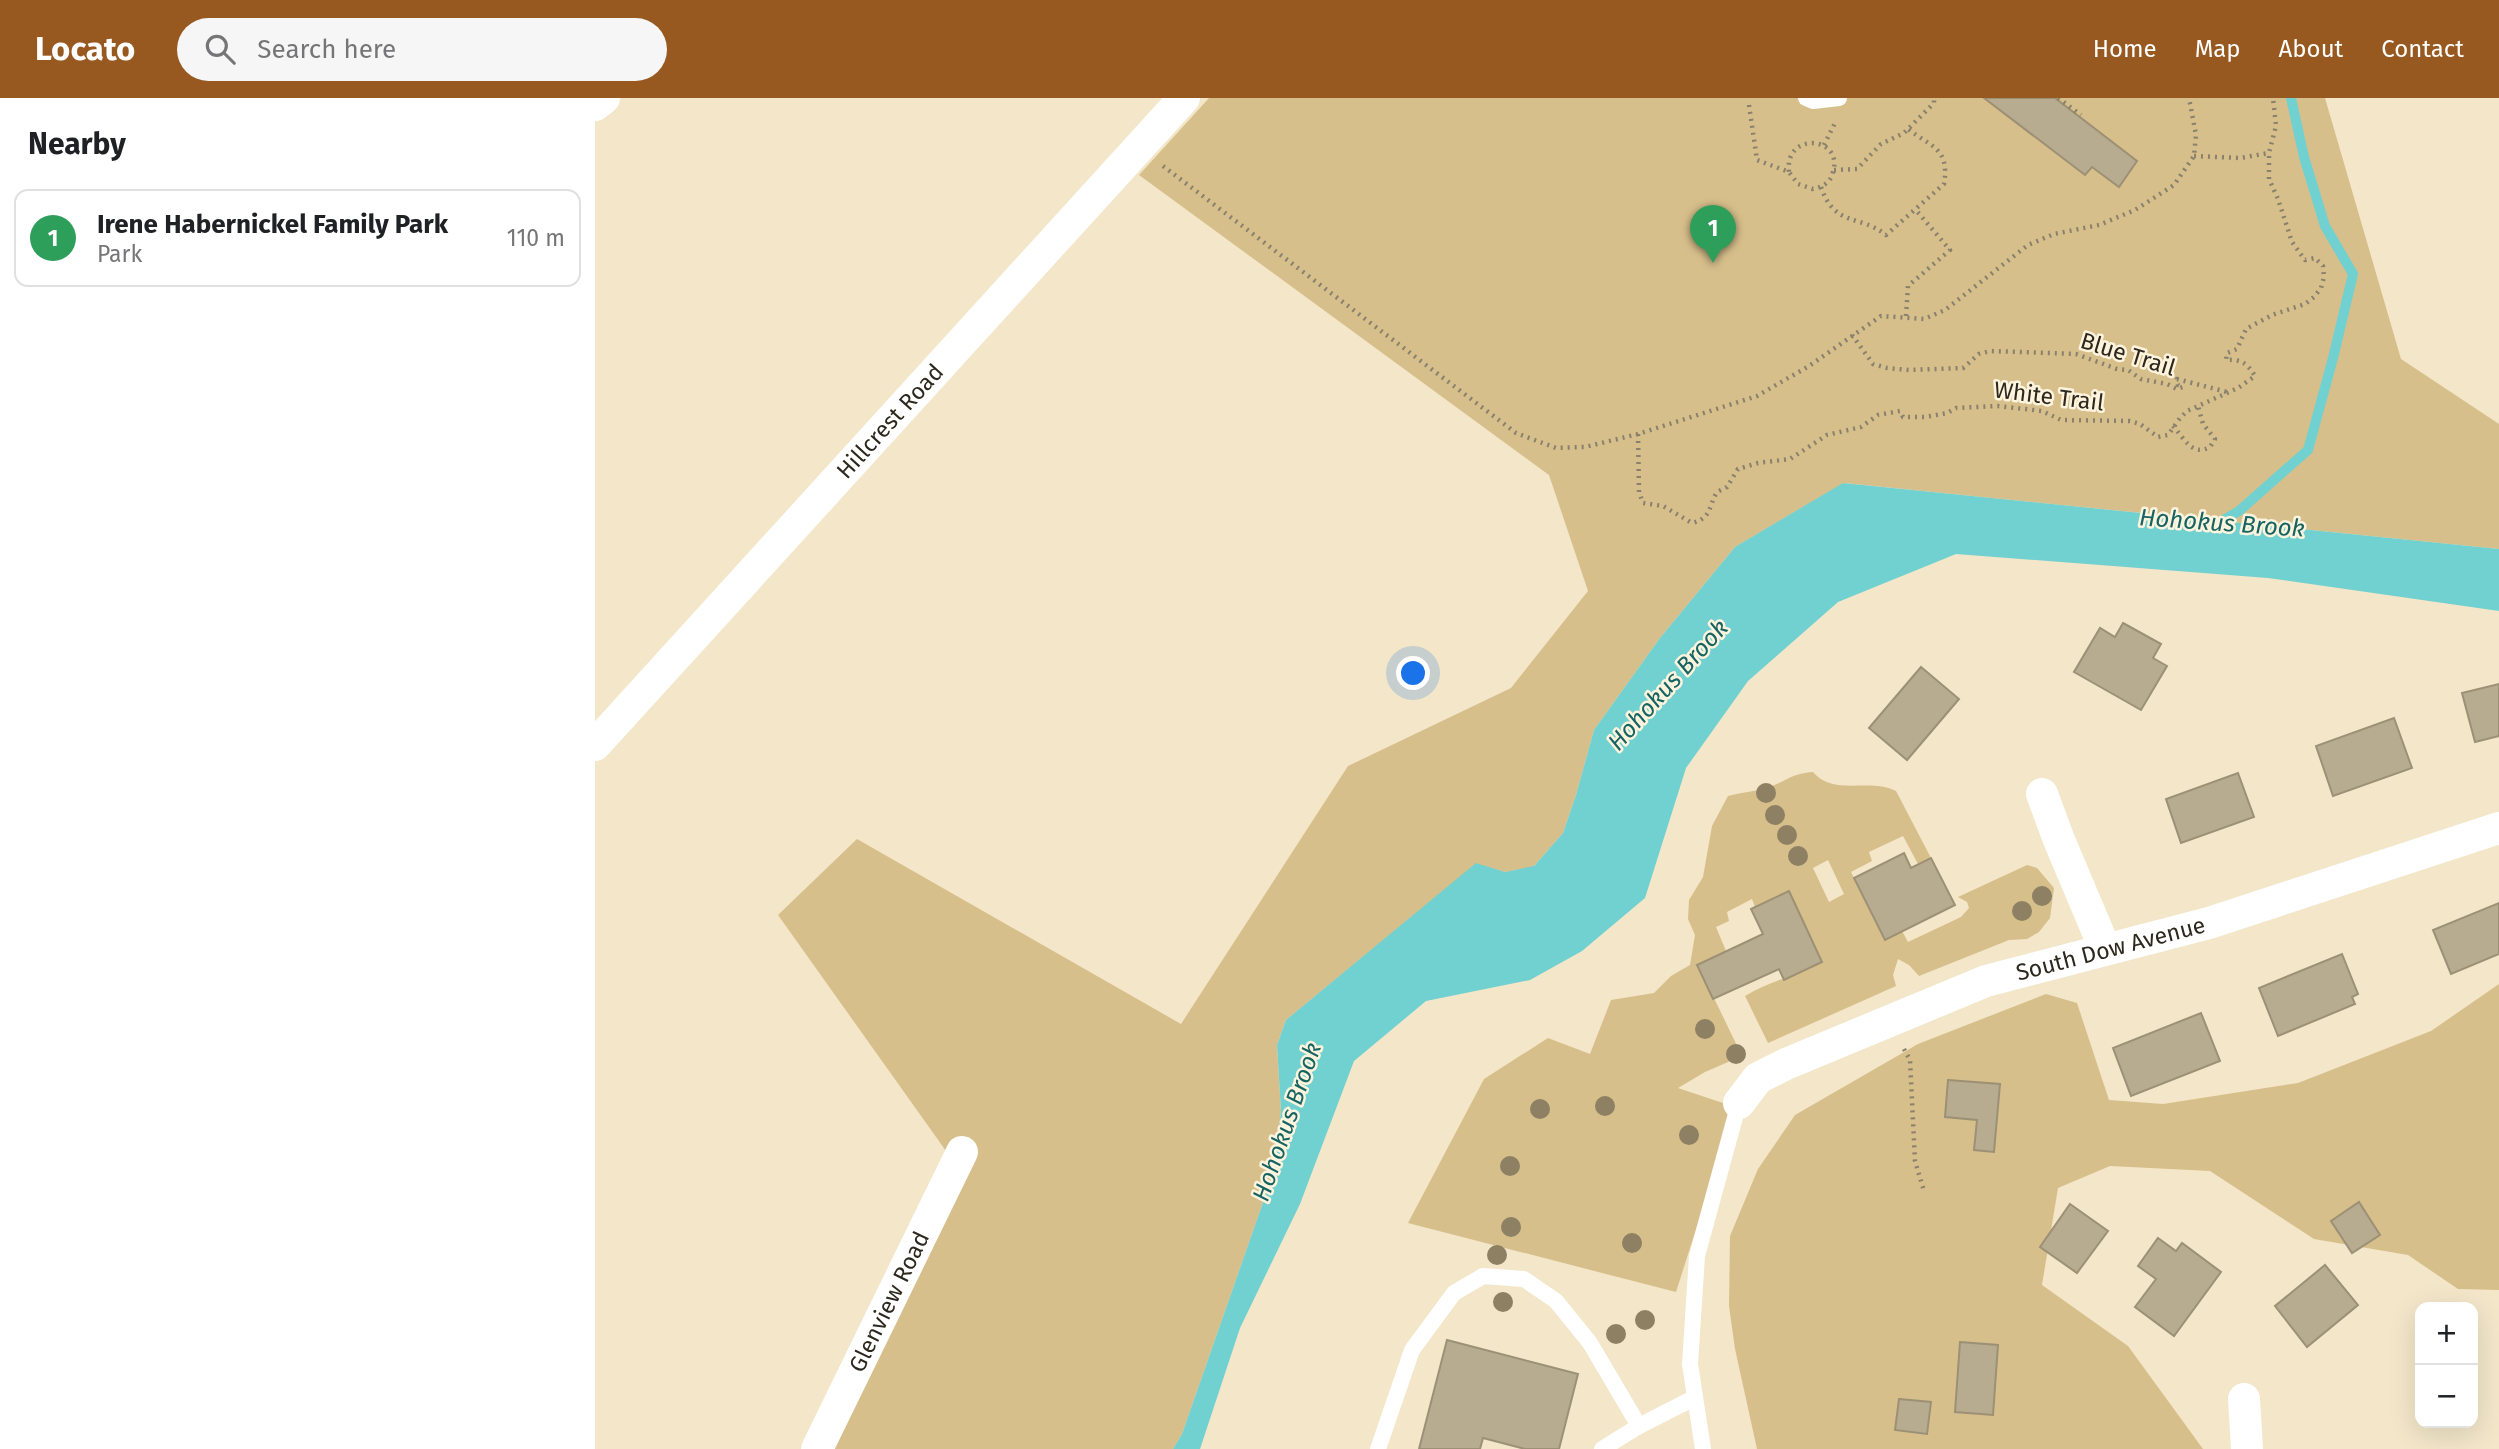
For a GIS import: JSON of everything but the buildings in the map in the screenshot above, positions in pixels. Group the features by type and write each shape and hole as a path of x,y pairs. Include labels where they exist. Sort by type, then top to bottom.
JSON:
{"street":[{"path":"595,105 604,98"},
{"name":"Hillcrest Road","path":"595,745 1184,98"},
{"path":"2042,793 2105,949"},
{"name":"South Dow Avenue","path":"1739,1103 1758,1078 1986,981 2209,923 2499,828"},
{"name":"Glenview Road","path":"817,1449 962,1152"},
{"path":"2244,1399 2247,1449"}],"lane":[{"path":"1806,98 1839,105"},
{"path":"1703,1449 1690,1364 1697,1256 1739,1103"},
{"path":"1378,1449 1412,1350 1454,1293 1483,1276 1524,1279 1556,1301 1590,1343 1639,1426"},
{"path":"1602,1449 1639,1426 1694,1398"}],"path":[{"path":"1834,170 1857,169 1881,144 1908,129 1934,103 1934,98"},
{"path":"2058,98 2081,115"},
{"path":"1139,147 1516,433 1556,448 1585,447 1638,434 1757,397 1809,366 1881,316 1924,319 1945,310 2028,245 2054,234 2099,225 2135,210 2173,186 2194,156 2196,135 2189,98"},
{"path":"2198,407 2203,424 2215,439 2210,447 2199,451 2192,449 2173,426 2187,411 2228,393 2255,376 2248,365 2237,360 2227,360 2228,353 2237,349 2246,329 2272,315 2305,304 2314,297 2321,288 2324,277 2323,266 2315,258 2305,260 2291,242 2269,179 2269,153 2276,126 2273,98"},
{"path":"1823,145 1839,105"},
{"path":"1749,106 1757,160 1789,172"},
{"path":"1821,187 1825,200 1846,219 1886,235 1944,184 1945,170 1941,152 1908,129"},
{"path":"1801,145 1823,145 1833,156 1832,177 1821,187 1805,188 1793,179 1789,172 1790,156 1801,145"},
{"path":"2194,156 2240,158 2269,153"},
{"path":"1906,316 1907,286 1950,250 1915,209"},
{"name":"Blue Trail","path":"1852,335 1873,364 1887,368 1963,368 1979,354 1990,351 2046,351 2076,354 2128,370 2141,379 2167,384 2177,389 2183,387 2178,384 2177,379 2228,393"},
{"name":"White Trail","path":"1638,434 1639,492 1643,503 1663,506 1692,523 1703,520 1717,492 1727,487 1738,469 1758,463 1790,459 1827,435 1861,427 1878,415 1889,412 1900,411 1903,417 1925,417 1947,413 1957,408 1998,406 2042,411 2061,420 2130,421 2140,424 2158,437 2168,435 2173,426"},
{"path":"1887,1021 1910,1060 1915,1161 1924,1191"}],"shaded area":[{"path":"1209,98 2325,98 2401,359 2499,424 2499,549 1844,483 1735,547 1660,638 1594,730 1563,833 1533,867 1505,872 1476,864 1286,1020 1277,1045 1281,1111 1274,1171 1182,1434 1173,1449 808,1449 951,1158 778,915 857,839 1181,1024 1348,766 1511,688 1588,591 1549,475 1139,175"},
{"path":"1813,772 1831,784 1886,787 1896,791 1931,858 1918,864 1903,836 1869,852 1872,861 1851,872 1885,940 1902,931 1908,942 1961,917 1969,908 1967,902 1958,897 2027,865 2037,868 2054,888 2050,918 2039,932 2027,939 2009,940 1919,976 1909,965 1898,959 1893,975 1896,986 1768,1043 1745,996 1821,962 1789,891 1755,907 1752,899 1727,912 1729,921 1716,927 1726,951 1698,965 1742,1056 1705,1072 1678,1088 1735,1107 1676,1292 1408,1223 1484,1079 1548,1038 1590,1054 1611,1000 1654,993 1671,976 1690,965 1695,935 1688,919 1689,900 1703,877 1712,826 1728,796 1767,788 1795,775","holes":["1828,860 1844,894 1829,902 1813,868"]},
{"path":"2499,984 2499,1290 2458,1289 2408,1255 2314,1239 2210,1171 2110,1166 2058,1188 2042,1285 2128,1346 2203,1449 1757,1449 1735,1349 1729,1306 1730,1236 1758,1169 1795,1115 1918,1044 2046,994 2077,1003 2109,1100 2163,1104 2298,1083 2431,1031"}],"water":[{"name":"Hohokus Brook","path":"1843,483 2499,549 2499,611 2268,578 1956,554 1838,602 1748,681 1686,768 1645,898 1582,951 1530,980 1426,1001 1354,1061 1300,1204 1240,1328 1200,1449 1173,1449 1182,1434 1274,1171 1281,1111 1277,1045 1286,1020 1476,863 1505,872 1534,866 1563,833 1594,730 1660,638 1735,547"}],"waterway":[{"name":"Hohokus Brook","path":"2210,528 2239,511 2308,450 2353,274 2325,226 2304,157 2291,98"}],"place":[{"name":"Irene Habernickel Family Park","path":"1713,263"}]}
